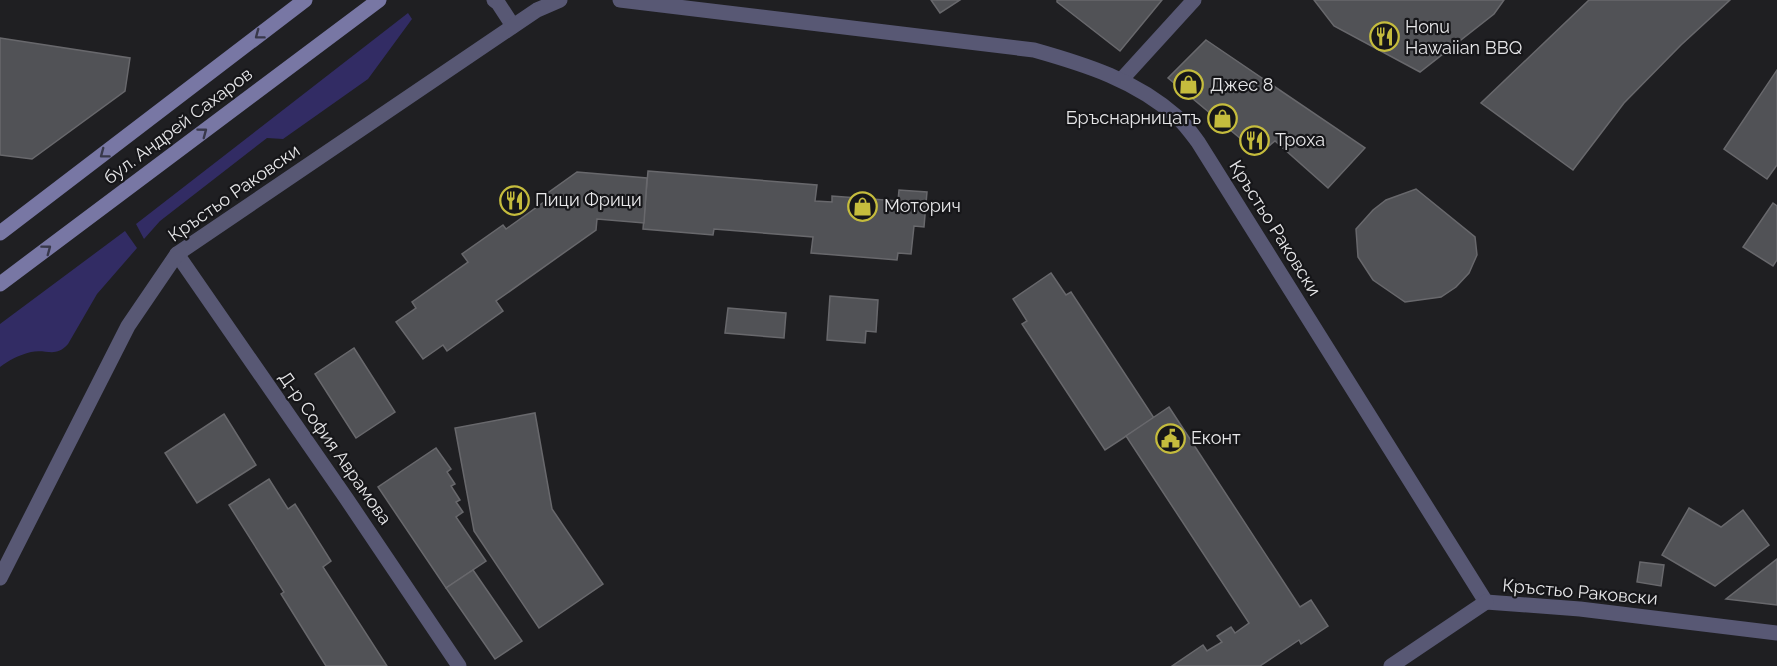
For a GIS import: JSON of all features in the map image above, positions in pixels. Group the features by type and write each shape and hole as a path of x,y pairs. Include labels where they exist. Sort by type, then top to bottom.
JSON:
{"main road":[{"name":"бул. Андрей Сахаров","path":"0,233 305,0"},
{"name":"бул. Андрей Сахаров","path":"0,284 379,0"}],"street":[{"path":"494,0 513,26"},
{"name":"Кръстьо Раковски","path":"0,578 128,326 177,254 537,10 560,0"},
{"name":"Кръстьо Раковски","path":"620,0 1034,50 1077,62 1122,80 1153,98 1179,119 1198,142 1485,602 1580,609 1777,633"},
{"path":"1122,80 1194,0"},
{"name":"Д-р София Аврамова","path":"177,254 459,666"},
{"path":"1391,666 1485,602"}],"shaded area":[{"path":"408,13 412,19 368,79 283,139 267,138 160,221 144,239 136,224"},
{"path":"125,231 137,248 97,294 68,344 55,352 37,351 22,355 0,367 0,324"}],"building":[{"path":"931,0 960,0 940,13"},
{"path":"1057,0 1162,0 1120,51"},
{"path":"1314,0 1504,0 1494,14 1420,72 1334,26"},
{"path":"1589,0 1730,0 1681,45 1624,103 1573,170 1481,103"},
{"path":"0,38 130,58 125,91 32,159 0,155"},
{"path":"1206,40 1365,148 1328,188 1275,141 1259,154 1168,78"},
{"path":"1777,70 1777,165 1767,179 1724,149"},
{"path":"648,171 817,185 815,201 832,202 832,196 898,201 899,190 927,192 924,227 914,226 911,254 898,253 897,260 811,253 813,237 714,229 713,235 643,229"},
{"path":"577,172 647,178 644,223 597,219 596,230 496,301 503,311 447,351 443,345 423,359 396,322 416,308 412,302 468,262 462,254 503,225 506,229 548,199 545,195"},
{"path":"1416,189 1475,237 1477,255 1469,273 1456,287 1441,297 1405,302 1373,280 1358,257 1356,229 1373,210 1386,200"},
{"path":"1773,203 1777,206 1777,260 1773,266 1743,247"},
{"path":"1051,273 1066,295 1071,292 1154,418 1105,450 1022,324 1027,321 1013,299"},
{"path":"830,296 878,300 876,332 866,331 865,343 827,340"},
{"path":"728,308 786,313 784,338 725,333"},
{"path":"354,348 395,412 356,438 315,374"},
{"path":"1169,407 1300,607 1311,600 1328,626 1301,644 1299,640 1260,666 1172,666 1203,645 1207,651 1222,642 1217,636 1231,627 1235,633 1249,623 1126,436"},
{"path":"535,413 552,509 603,584 539,628 474,531 455,428"},
{"path":"224,414 256,465 197,503 165,453"},
{"path":"436,448 451,469 447,472 455,484 451,486 460,500 456,502 463,512 456,517 486,561 446,588 378,487"},
{"path":"269,479 288,509 295,504 331,561 323,567 387,666 326,666 281,594 284,592 229,505"},
{"path":"1689,508 1721,527 1743,510 1769,545 1715,586 1662,555"},
{"path":"1777,559 1777,605 1726,599"},
{"path":"1640,562 1664,565 1661,586 1637,582"},
{"path":"473,570 522,641 495,659 446,588"}],"place":[{"name":"Honu Hawaiian BBQ","path":"1384,37"},
{"name":"Джес 8","path":"1189,85"},
{"name":"Бръснарницатъ","path":"1222,118"},
{"name":"Троха","path":"1254,140"},
{"name":"Пици Фрици","path":"514,200"},
{"name":"Моторич","path":"863,206"},
{"name":"Еконт","path":"1170,438"}]}
